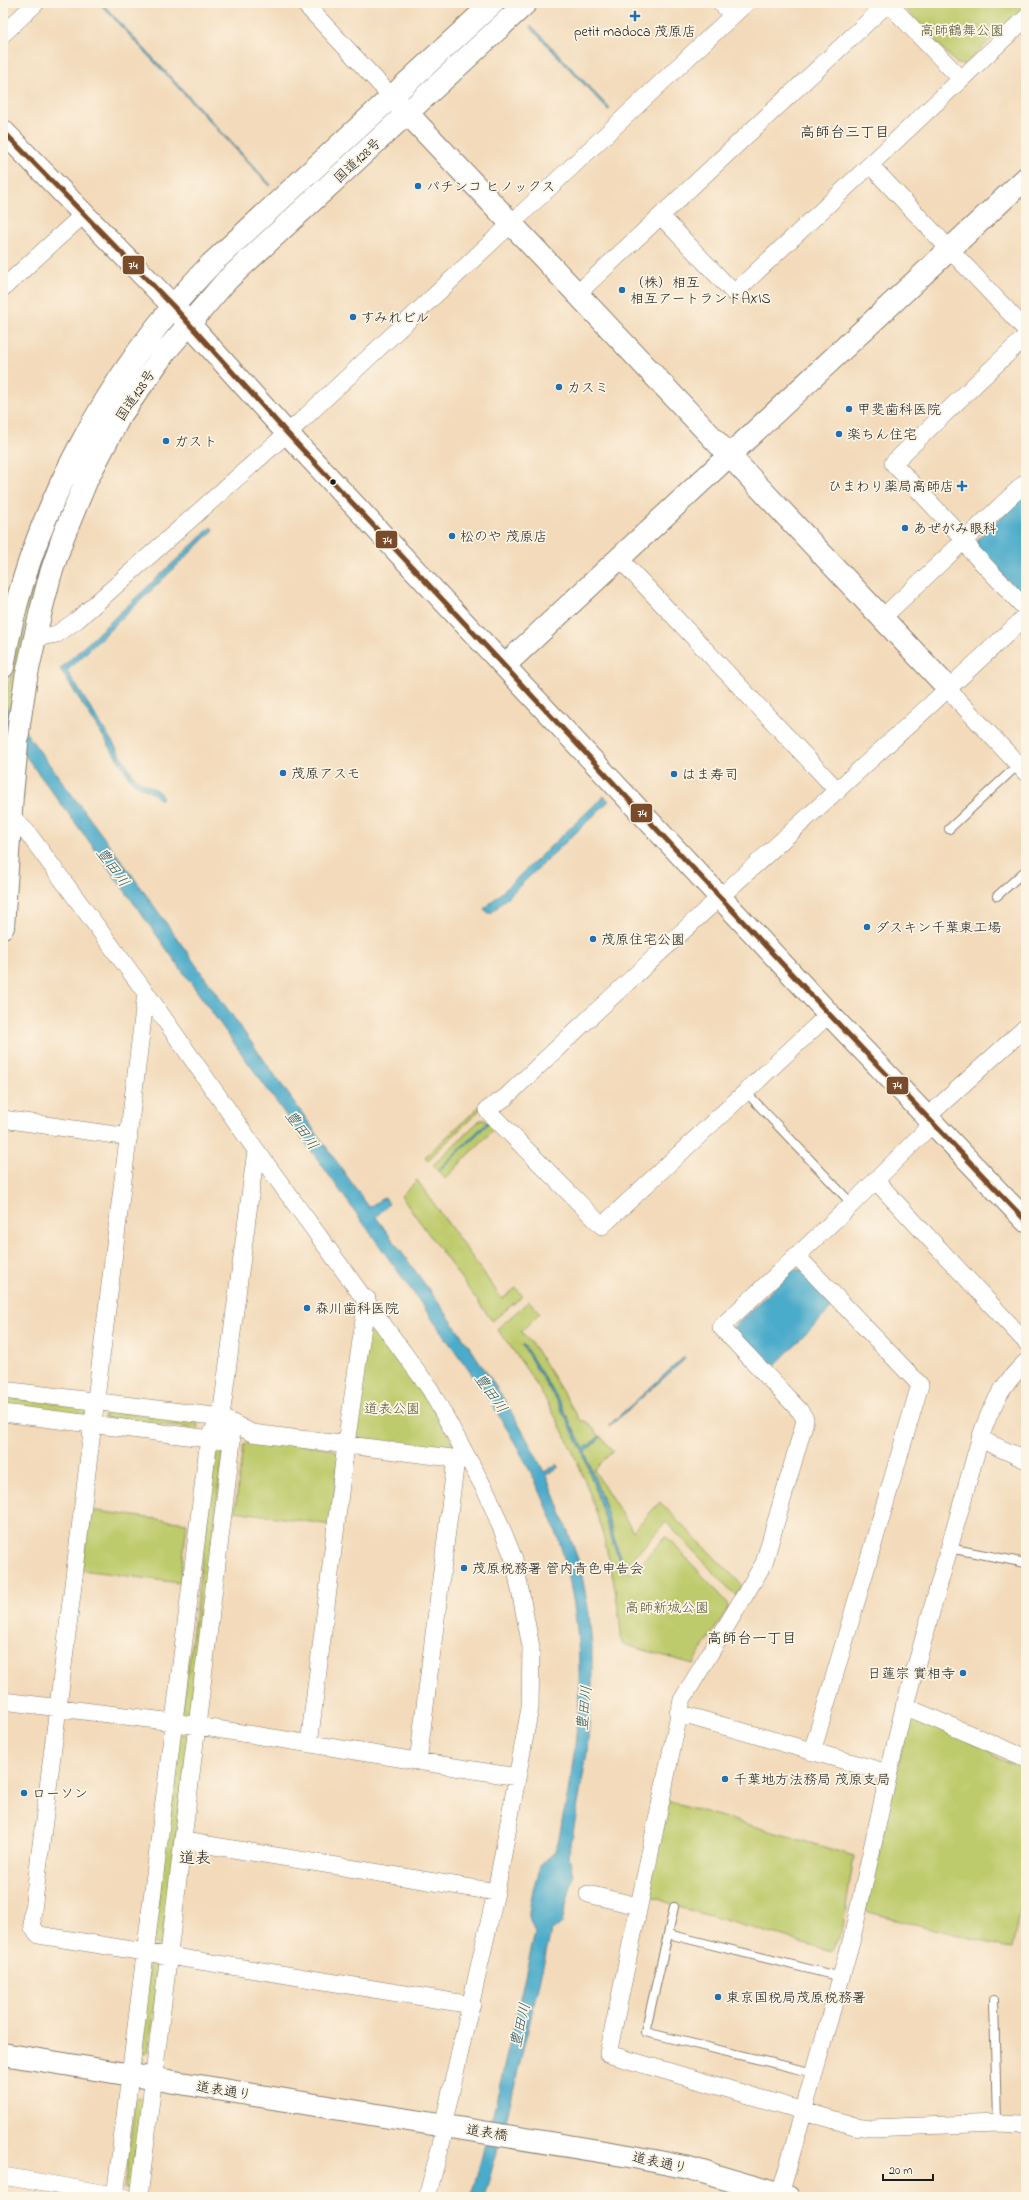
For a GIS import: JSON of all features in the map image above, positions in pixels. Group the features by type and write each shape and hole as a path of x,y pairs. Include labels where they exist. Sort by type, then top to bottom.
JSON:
{"main road":[{"name":"国道128号","path":"3,667 19,595 33,553 64,478 110,395 173,306 211,264 493,3"},
{"name":"国道128号","path":"3,927 8,805 26,678 35,638 50,576 88,479 120,416 144,380 227,280 526,3"},
{"path":"392,97 949,689"},
{"path":"3,131 173,306 287,434 505,665 829,1014 1026,1221"},
{"path":"505,665 1026,178"},
{"name":"道表通り","path":"3,2054 444,2125"},
{"name":"道表橋","path":"444,2125 530,2139"},
{"name":"道表通り","path":"530,2139 667,2163 784,2196"}],"street":[{"path":"3,34 36,3"},
{"path":"304,3 392,97"},
{"path":"721,3 732,15"},
{"path":"35,638 57,634 77,620 210,504 287,434 746,3"},
{"path":"577,294 888,3 960,80"},
{"path":"661,216 734,293 1026,18"},
{"path":"870,165 1026,330"},
{"path":"3,288 84,214"},
{"path":"1026,336 893,463 965,540 972,552 1026,610"},
{"path":"882,618 1026,483"},
{"path":"620,559 838,791"},
{"path":"829,1014 602,1226 487,1110 506,1097 703,911 838,791 1026,616"},
{"path":"949,689 954,697 1022,769"},
{"path":"8,805 146,993 256,1150 367,1300 430,1390 462,1460 488,1495 514,1559 531,1647 530,1708 496,1892 472,2005 427,2197"},
{"path":"146,993 32,1918 33,1928 39,1935 472,2005"},
{"path":"1026,1027 930,1120 852,1204 721,1328 800,1410 804,1419 764,1563 682,1700 678,1713 608,2054 855,2126 871,2128 996,2123 1026,2124"},
{"path":"3,1119 129,1137"},
{"path":"3,2176 108,2192 118,2196 130,2075 209,1438 221,1417 256,1150"},
{"path":"875,1180 1026,1342"},
{"path":"797,1256 920,1385 812,1752"},
{"path":"309,1744 346,1444 367,1300"},
{"path":"784,2196 803,2110 852,1938 904,1706 980,1439 989,1411 1000,1391 1026,1362"},
{"path":"3,1390 221,1417 252,1433 462,1460"},
{"path":"3,1413 232,1441 252,1433"},
{"path":"139,2197 168,1956 184,1842 196,1726 232,1441 221,1417"},
{"path":"980,1439 1026,1460"},
{"path":"418,1762 462,1460"},
{"path":"3,1701 173,1722 516,1778"},
{"path":"904,1706 1026,1758"},
{"path":"678,1713 888,1773"},
{"path":"184,1842 496,1892"},
{"path":"588,1894 638,1906"}],"lane":[{"path":"949,829 1022,769"},
{"path":"997,896 1026,870"},
{"path":"745,1091 852,1204"},
{"path":"949,1548 1026,1563"},
{"path":"674,1908 645,2032 814,2072"},
{"path":"668,1934 841,1977"},
{"path":"994,2000 996,2123"}],"green space":[{"name":"高師鶴舞公園","path":"900,3 1026,3 1026,6 964,65 957,64"},
{"path":"68,499 36,585 26,626 9,714 3,793 3,745 5,714 13,662 25,609 41,560 59,511"},
{"path":"480,1106 482,1108 428,1160 425,1157"},
{"path":"480,1120 485,1120 494,1129 445,1179 433,1165"},
{"path":"417,1180 502,1299 516,1288 523,1296 492,1321 401,1196"},
{"name":"高師新城公園","path":"529,1301 540,1313 521,1331 535,1348 580,1420 587,1422 600,1436 584,1449 561,1404 522,1345 559,1405 582,1450 619,1561 621,1560 605,1507 585,1452 601,1437 613,1451 594,1470 633,1531 660,1502 742,1585 736,1596 666,1522 624,1568 631,1574 666,1536 727,1602 728,1608 693,1664 622,1644 617,1600 609,1558 598,1517 584,1477 546,1401 523,1365 497,1329"},
{"name":"道表公園","path":"376,1323 425,1391 454,1445 448,1452 362,1441 353,1431 368,1324"},
{"path":"3,1397 87,1407 88,1415 3,1407"},
{"path":"105,1411 197,1421 198,1429 104,1418"},
{"path":"253,1438 333,1449 339,1456 331,1525 235,1511 243,1446"},
{"path":"216,1452 223,1454 190,1715 184,1716 182,1714"},
{"path":"89,1510 187,1523 180,1583 82,1570"},
{"path":"915,1717 984,1747 994,1756 1026,1767 1026,1874 1012,1949 865,1911 908,1722"},
{"path":"179,1734 189,1735 162,1944 159,1946 153,1943"},
{"path":"665,1800 854,1856 842,1932 832,1951 682,1908 648,1895"},
{"path":"149,1964 160,1966 149,2051 146,2053 141,2051"},
{"path":"140,2098 144,2101 130,2191 124,2188 135,2100"}],"water":[{"path":"99,3 102,3 271,185 270,186"},
{"path":"531,25 610,109 608,110 530,27"},
{"path":"1022,497 1026,497 1026,600 976,547 977,540"},
{"path":"211,527 214,530 67,671 136,779 158,791 163,797 160,800 156,795 133,783 60,669"},
{"name":"豊田川","path":"3,702 134,878 369,1207 385,1197 389,1204 376,1217 443,1309 487,1373 526,1438 544,1472 557,1464 559,1467 546,1475 580,1565 589,1613 592,1647 592,1685 587,1753 569,1856 573,1876 562,1923 551,1932 506,2121 484,2197 471,2197 494,2110 535,1933 529,1915 533,1889 540,1866 554,1853 558,1844 570,1782 575,1743 579,1664 577,1626 571,1587 561,1548 548,1510 534,1479 510,1434 483,1390 97,852 3,726"},
{"path":"604,796 609,801 490,914 484,909"},
{"path":"487,1122 489,1123 439,1171 438,1170"},
{"path":"794,1269 802,1270 833,1303 833,1307 774,1366 768,1365 732,1328"},
{"path":"522,1345 524,1345 561,1404 584,1449 600,1436 601,1437 585,1452 605,1507 621,1561 619,1561 582,1450 559,1405"},
{"path":"684,1357 685,1359 609,1427 609,1425"}],"transit line":[{"name":"74","path":"3,131 173,306 287,433 829,1014 1026,1221"}],"place":[{"name":"petit madoca 茂原店","path":"635,16"},
{"name":"パチンコ ヒノックス","path":"418,186"},
{"name":"（株）相互 相互アートランドAXIS","path":"622,290"},
{"name":"すみれビル","path":"353,317"},
{"name":"カスミ","path":"559,387"},
{"name":"甲斐歯科医院","path":"849,409"},
{"name":"楽ちん住宅","path":"839,434"},
{"name":"ガスト","path":"166,441"},
{"name":"ひまわり薬局高師店","path":"962,486"},
{"name":"あぜがみ眼科","path":"905,528"},
{"name":"松のや 茂原店","path":"452,536"},
{"name":"茂原アスモ","path":"283,773"},
{"name":"はま寿司","path":"674,774"},
{"name":"ダスキン千葉東工場","path":"867,927"},
{"name":"茂原住宅公園","path":"593,939"},
{"name":"森川歯科医院","path":"307,1308"},
{"name":"茂原税務署 管内青色申告会","path":"464,1568"},
{"name":"日蓮宗 實相寺","path":"963,1673"},
{"name":"千葉地方法務局 茂原支局","path":"725,1779"},
{"name":"ローソン","path":"24,1793"},
{"name":"東京国税局茂原税務署","path":"718,1997"}],"district":[{"name":"高師台三丁目","path":"845,132"},
{"name":"高師台一丁目","path":"752,1638"},
{"name":"道表","path":"195,1857"}]}
